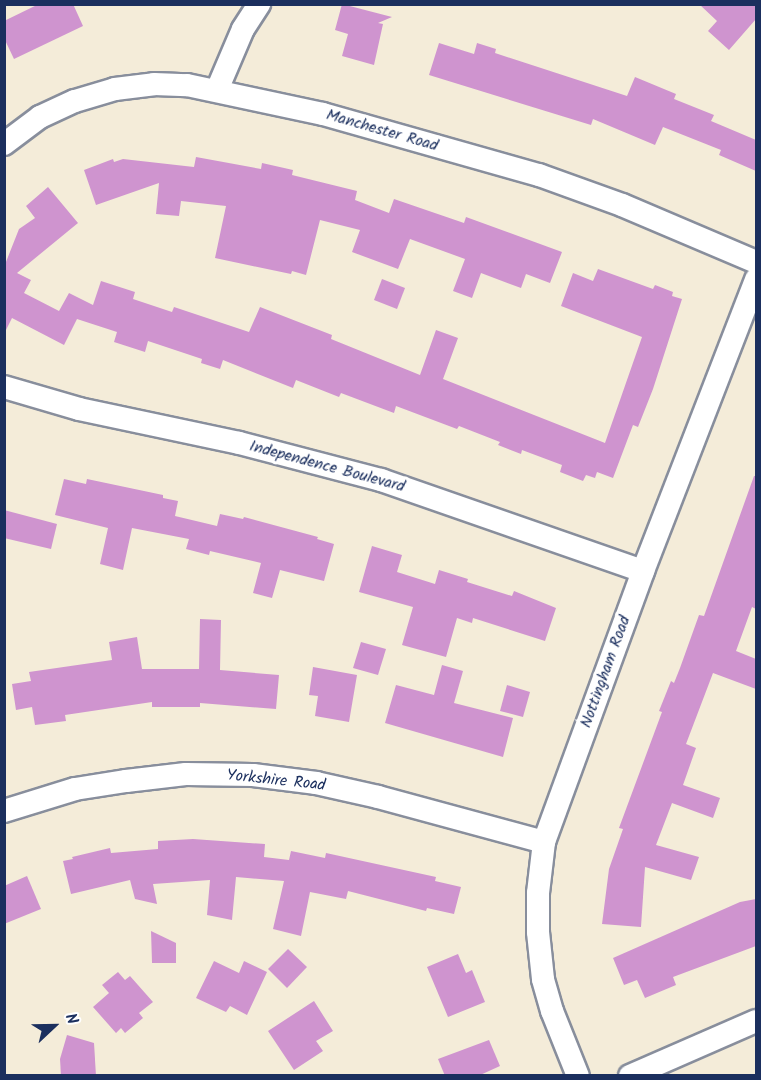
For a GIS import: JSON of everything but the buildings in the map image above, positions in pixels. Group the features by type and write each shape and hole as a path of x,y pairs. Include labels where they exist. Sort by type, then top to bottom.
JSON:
{"street":[{"path":"217,90 243,29 259,4"},
{"name":"Manchester Road","path":"4,144 40,117 75,101 115,89 154,84 187,85 323,114 539,176 622,206 756,262"},
{"name":"Nottingham Road","path":"578,1076 552,1011 543,979 538,932 538,893 544,842 643,571 756,279"},
{"name":"Independence Boulevard","path":"4,387 79,409 239,443 381,480 643,571"},
{"name":"Yorkshire Road","path":"4,811 75,789 126,781 186,774 253,775 316,783 378,796 544,842"},
{"path":"630,1076 756,1021"}]}
